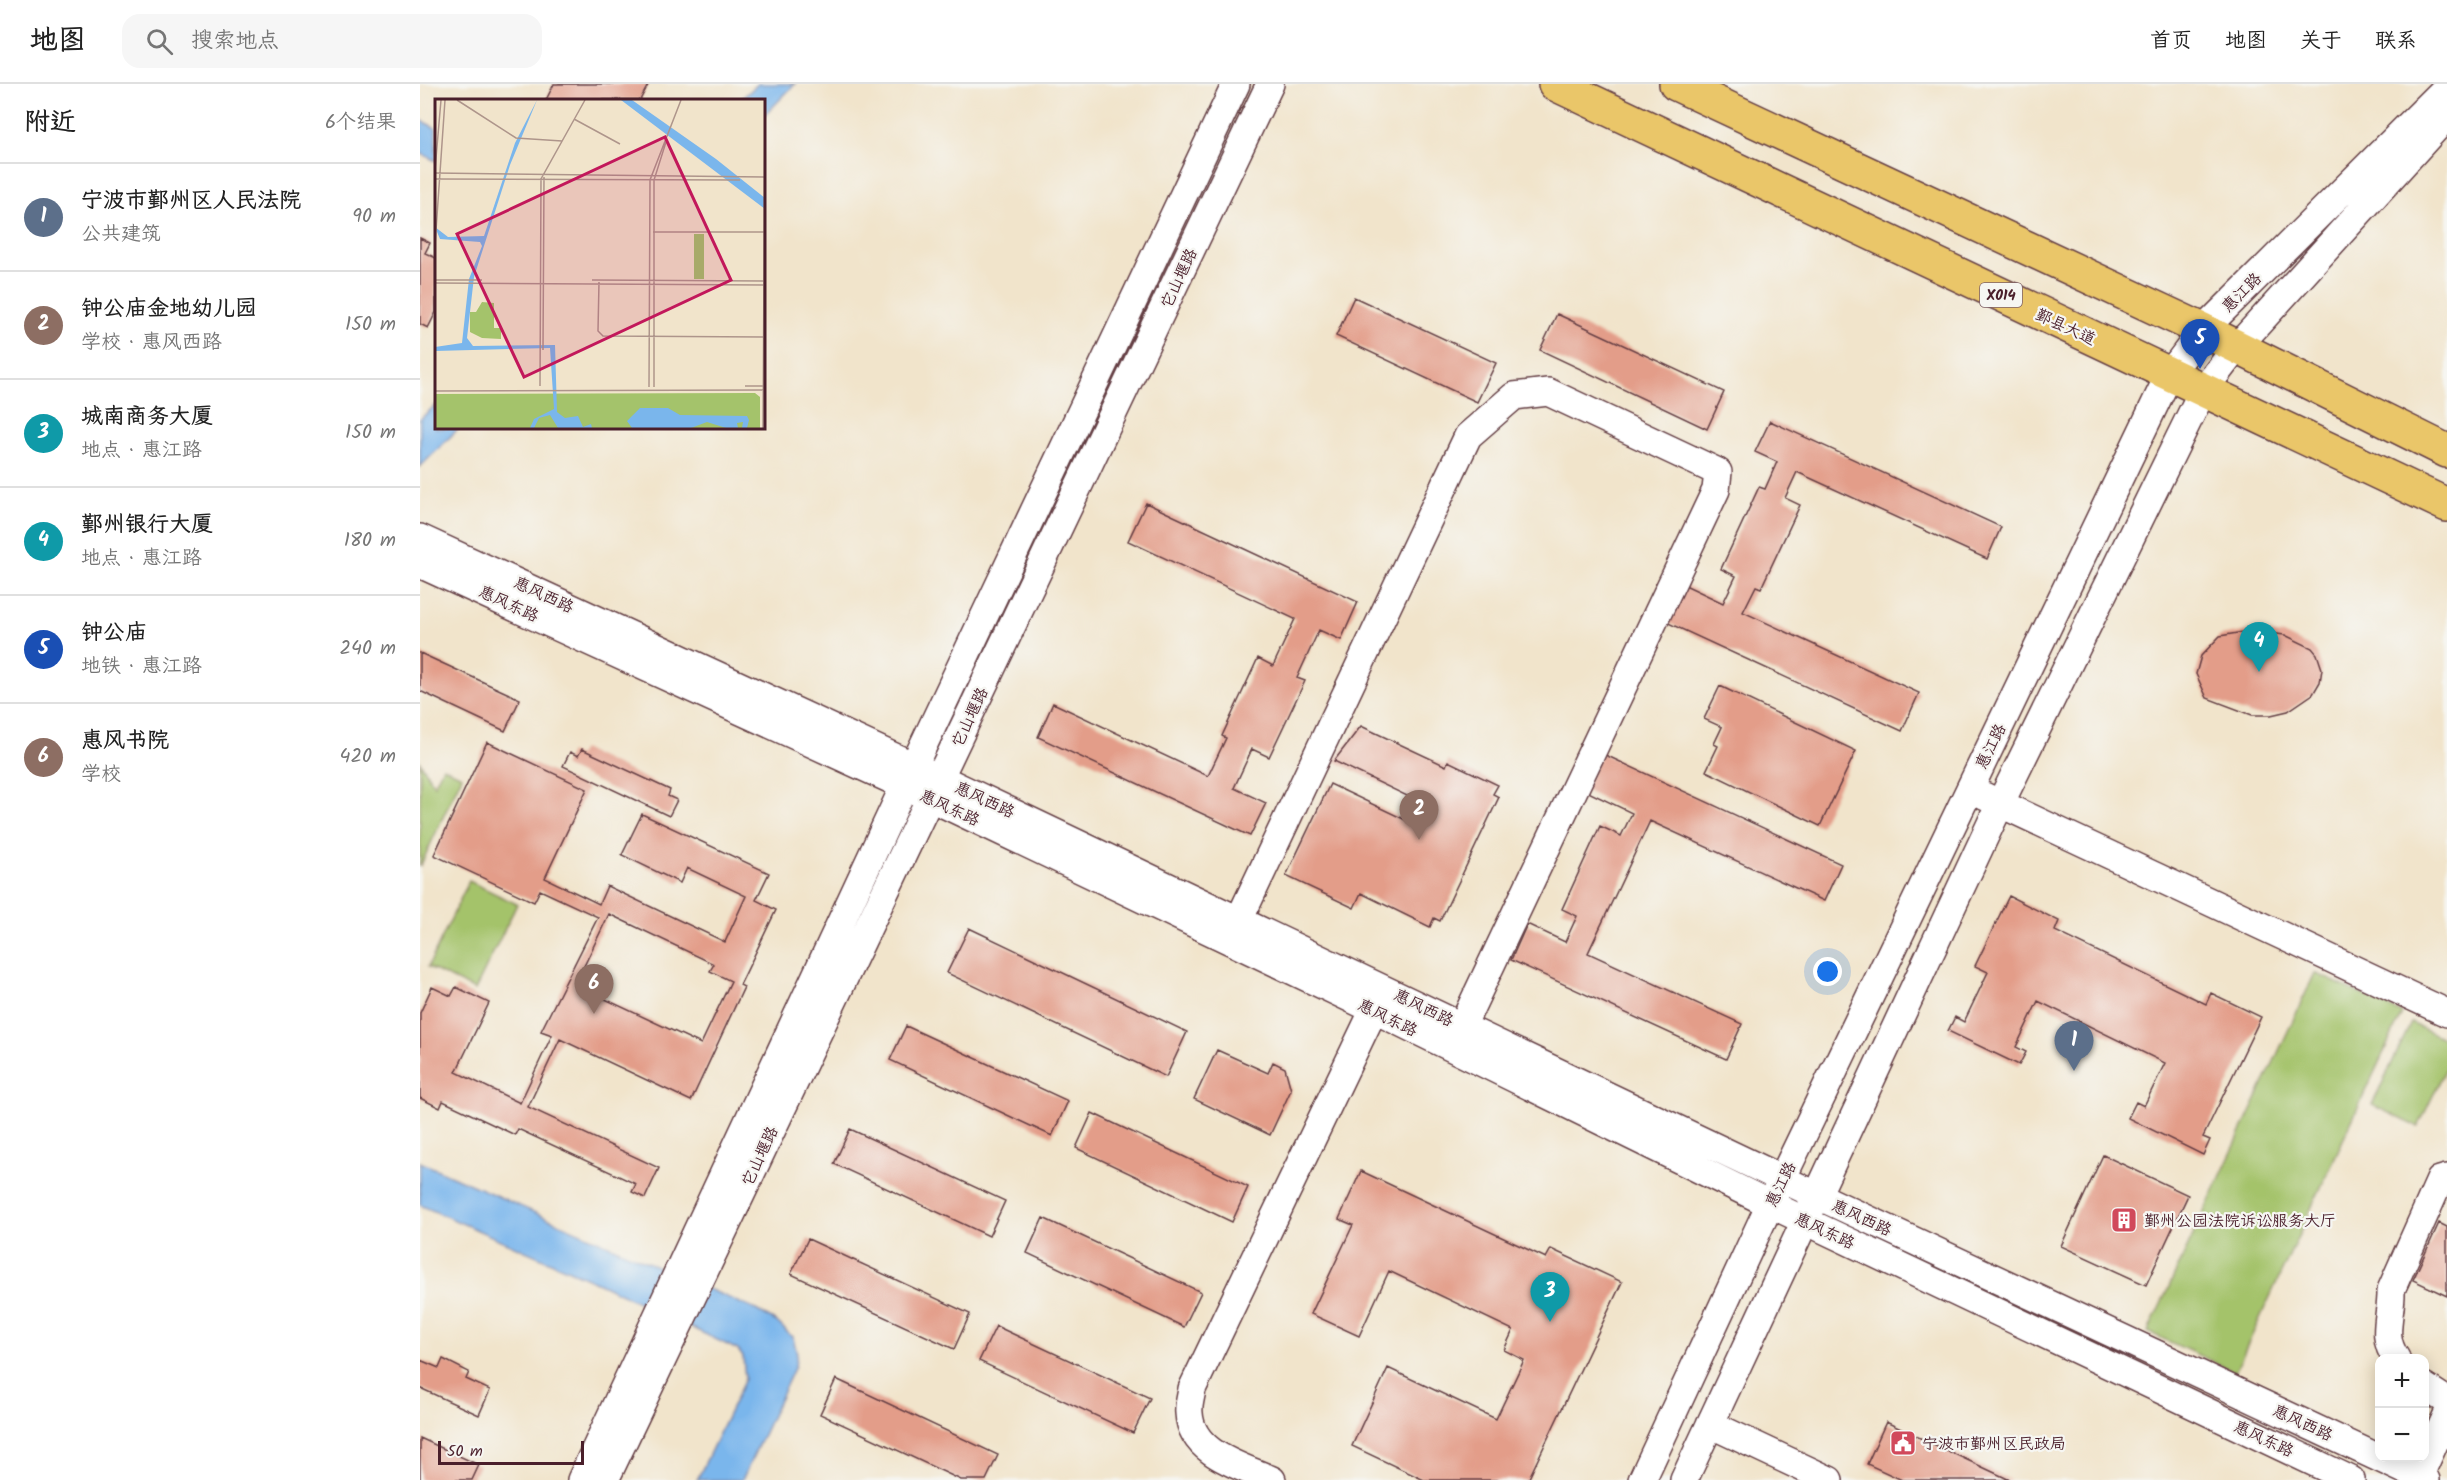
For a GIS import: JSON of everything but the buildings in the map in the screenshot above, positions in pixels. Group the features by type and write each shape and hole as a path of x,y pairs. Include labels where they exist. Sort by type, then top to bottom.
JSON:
{"main road":[{"name":"鄞县大道","path":"1555,84 2202,392 2447,505"},
{"path":"1676,84 2203,330 2447,451"}],"street":[{"name":"它山堰路","path":"581,1480 909,776 1236,84"},
{"name":"它山堰路","path":"605,1480 1270,84"},
{"name":"惠江路","path":"1642,1480 1770,1204 2169,375 2203,330 2447,87"},
{"name":"惠江路","path":"1684,1480 2000,804 2202,392 2236,348 2447,116"},
{"path":"1234,930 1468,436 1514,396 1548,392 1718,472 1716,490 1457,1037"},
{"name":"惠风西路","path":"420,538 909,776"},
{"name":"惠风东路","path":"420,564 909,776 1234,930"},
{"path":"1970,789 2447,1013"},
{"name":"惠风西路","path":"1234,930 1457,1037 1783,1179 2423,1478"},
{"path":"1272,1480 1206,1449 1195,1432 1188,1414 1192,1389 1379,999"},
{"name":"惠风东路","path":"1457,1037 1770,1204 2352,1480"},
{"path":"2393,1354 2388,1347 2385,1331 2391,1307 2391,1290 2440,1180 2447,1178"},
{"path":"2429,1389 2447,1401"},
{"path":"2423,1478 2447,1415"},
{"path":"1710,1424 1829,1480"}],"green space":[{"path":"420,762 434,785 443,767 462,776 420,867"},
{"path":"469,881 517,904 475,990 428,967"},
{"path":"2315,973 2402,1013 2235,1372 2148,1332"},
{"path":"2411,1023 2447,1040 2447,1066 2418,1127 2372,1105"}],"water":[{"path":"758,84 795,84 765,115 765,99 741,99"},
{"path":"420,120 435,128 435,160 420,153"},
{"path":"435,406 435,429 458,429 420,467 420,419"},
{"path":"420,1162 756,1310 777,1322 793,1338 797,1353 795,1366 742,1480 697,1480 745,1379 743,1357 738,1350 601,1284 420,1205"}],"place":[{"name":"钟公庙","path":"2200,369"},
{"name":"鄞州银行大厦","path":"2259,672"},
{"name":"钟公庙金地幼儿园","path":"1419,840"},
{"name":"惠风书院","path":"594,1014"},
{"name":"宁波市鄞州区人民法院","path":"2074,1071"},
{"name":"鄞州公园法院诉讼服务大厅","path":"2124,1220"},
{"name":"城南商务大厦","path":"1550,1322"},
{"name":"宁波市鄞州区民政局","path":"1903,1443"}]}
